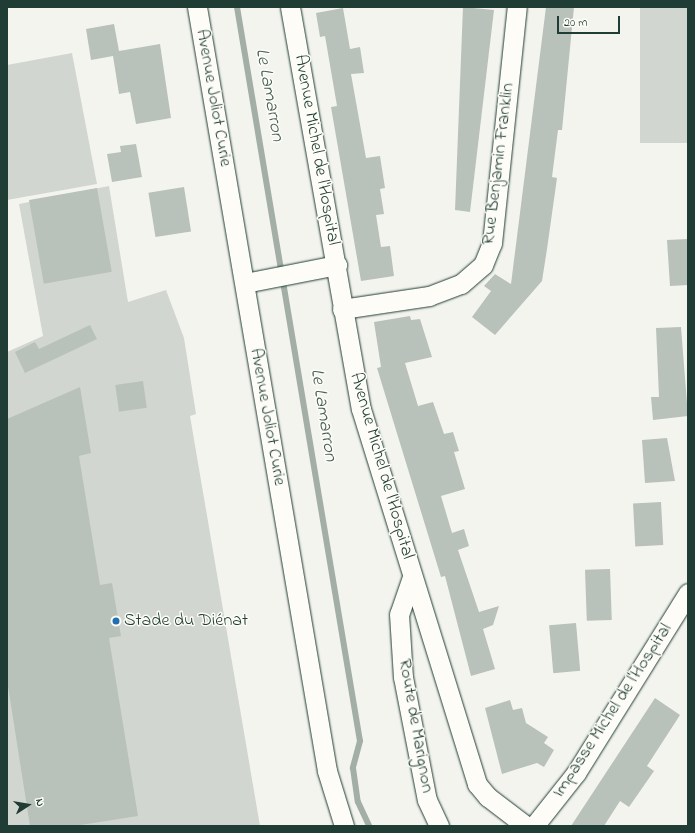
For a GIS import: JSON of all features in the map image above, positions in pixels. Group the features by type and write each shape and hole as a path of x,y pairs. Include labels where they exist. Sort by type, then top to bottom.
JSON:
{"street":[{"name":"Avenue Joliot Curie","path":"197,7 327,771 344,826"},
{"name":"Avenue Michel de l'Hospital","path":"290,7 337,265 342,309 361,409 477,784 488,798 526,826"},
{"name":"Rue Benjamin Franklin","path":"342,309 429,296 461,284 483,265 492,243 518,7"},
{"path":"245,283 337,265"},
{"name":"Route de Marignon","path":"412,577 399,614 403,677 427,800 439,826"},
{"name":"Impasse Michel de l'Hospital","path":"534,826 576,773 688,592"}],"shaded area":[{"path":"640,7 688,7 688,143 640,143"},
{"path":"72,53 97,184 7,200 7,65"},
{"name":"Stade du Diénat","path":"109,186 128,302 166,290 184,338 196,414 190,416 260,826 7,826 7,352 43,336 19,204"}],"building":[{"path":"463,7 494,10 470,212 455,210"},
{"path":"546,7 574,7 562,130 558,130 552,177 557,178 547,249 542,281 495,335 472,317 491,291 484,286 495,274 511,284"},
{"path":"343,8 350,49 360,47 364,73 351,74 366,158 380,156 385,188 380,189 384,214 376,215 381,247 390,246 394,276 361,281 331,107 337,106 325,36 320,37 316,13"},
{"path":"114,24 119,51 160,44 171,118 136,124 130,92 119,94 113,56 91,60 86,29"},
{"path":"136,144 142,177 112,182 107,154 121,152 120,146"},
{"path":"184,187 191,231 155,237 148,193"},
{"path":"97,188 112,272 44,284 29,200"},
{"path":"688,239 688,285 670,286 667,240"},
{"path":"410,316 411,320 420,319 432,357 405,363 418,406 433,402 444,434 453,432 459,451 454,452 465,489 441,496 452,533 464,529 469,546 458,550 479,612 499,606 493,625 483,629 495,669 471,676 445,576 441,577 377,368 381,367 374,322"},
{"path":"90,325 97,339 25,373 15,352 35,342 39,349"},
{"path":"681,327 688,416 653,420 651,397 659,397 656,328"},
{"path":"143,381 147,408 119,412 115,385"},
{"path":"80,387 91,453 79,456 100,585 112,583 121,636 109,638 138,816 74,826 30,826 7,680 7,419"},
{"path":"667,438 675,481 645,483 642,440"},
{"path":"661,502 663,545 635,546 633,503"},
{"path":"610,569 612,620 587,621 585,570"},
{"path":"576,623 580,671 553,673 549,625"},
{"path":"655,698 680,715 647,766 654,771 629,807 620,801 604,826 571,826"},
{"path":"510,700 513,710 522,708 526,723 548,737 544,743 554,750 544,767 537,763 502,774 485,708"}],"waterway":[{"name":"Le Lamarron","path":"237,7 360,741 353,768 358,802 369,826"}],"place":[{"name":"Stade du Diénat","path":"116,621"}]}
